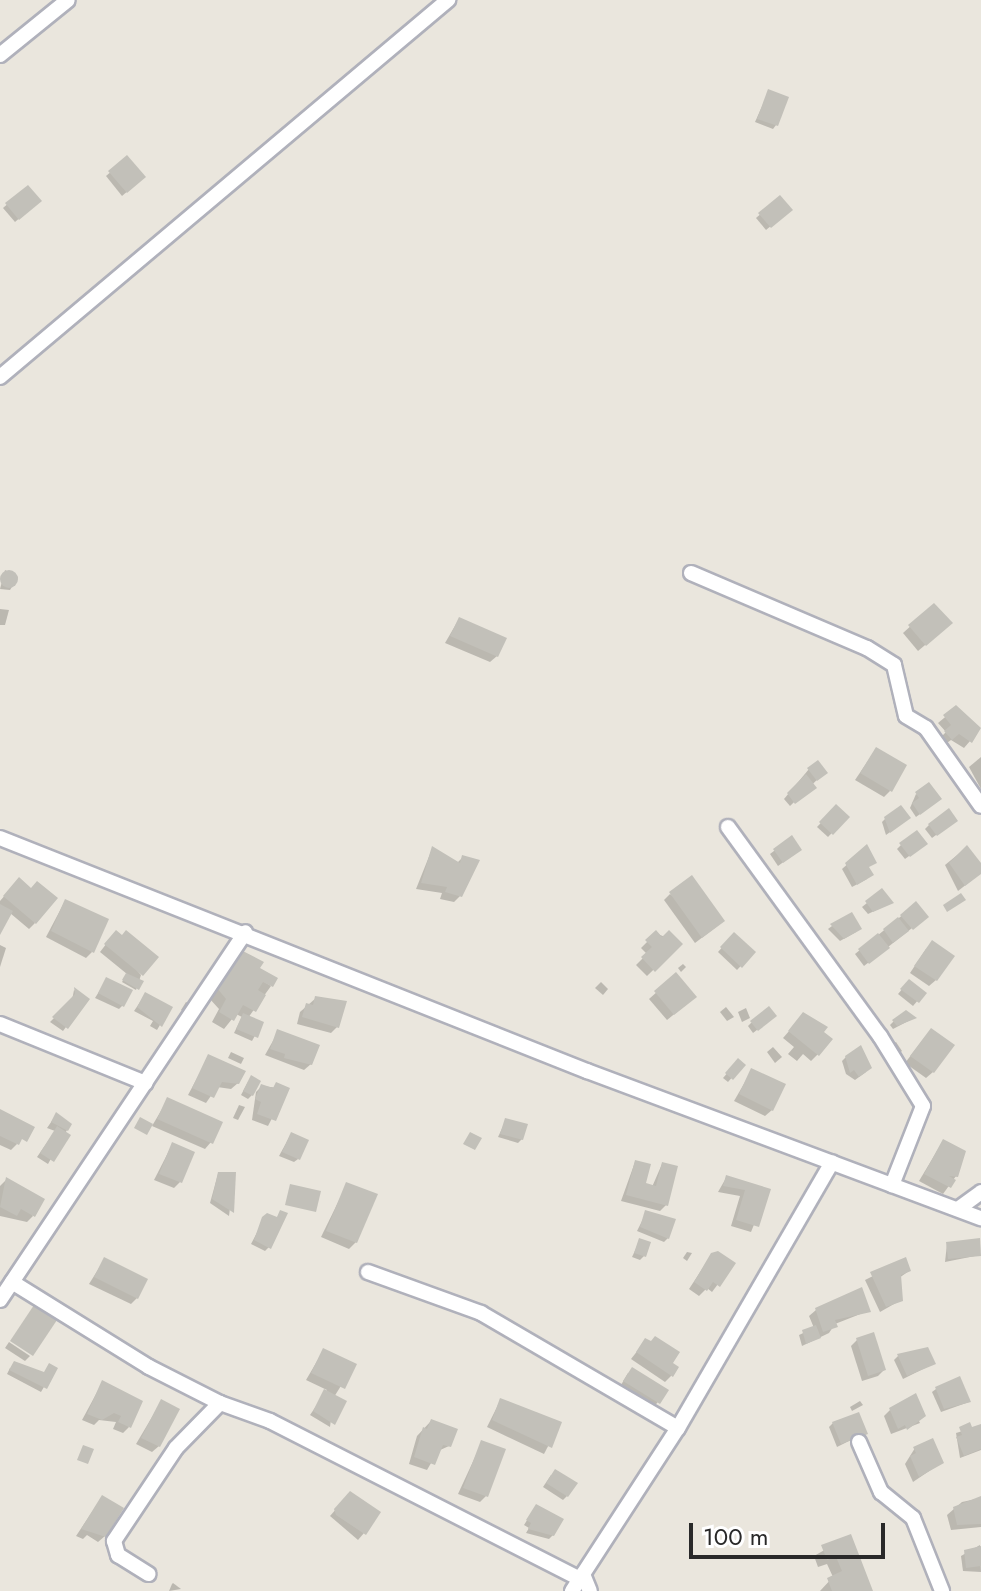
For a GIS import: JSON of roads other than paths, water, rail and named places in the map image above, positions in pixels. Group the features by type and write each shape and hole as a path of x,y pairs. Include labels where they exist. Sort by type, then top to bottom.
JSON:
{"street":[{"path":"0,55 68,0"},
{"path":"0,377 448,0"},
{"path":"691,573 867,648 894,665 906,716 926,728 981,806"},
{"path":"728,827 880,1036 923,1106 892,1185"},
{"path":"0,838 245,932 587,1071 981,1218"},
{"path":"0,1300 245,932"},
{"path":"0,1024 145,1083"},
{"path":"578,1581 678,1428 832,1162"},
{"path":"958,1209 981,1192"},
{"path":"368,1272 481,1313 678,1428"},
{"path":"12,1282 149,1367 220,1403 270,1421 578,1581 590,1591"},
{"path":"148,1574 118,1555 114,1541 176,1448 220,1403"},
{"path":"859,1442 881,1492 913,1518 942,1591"}]}
